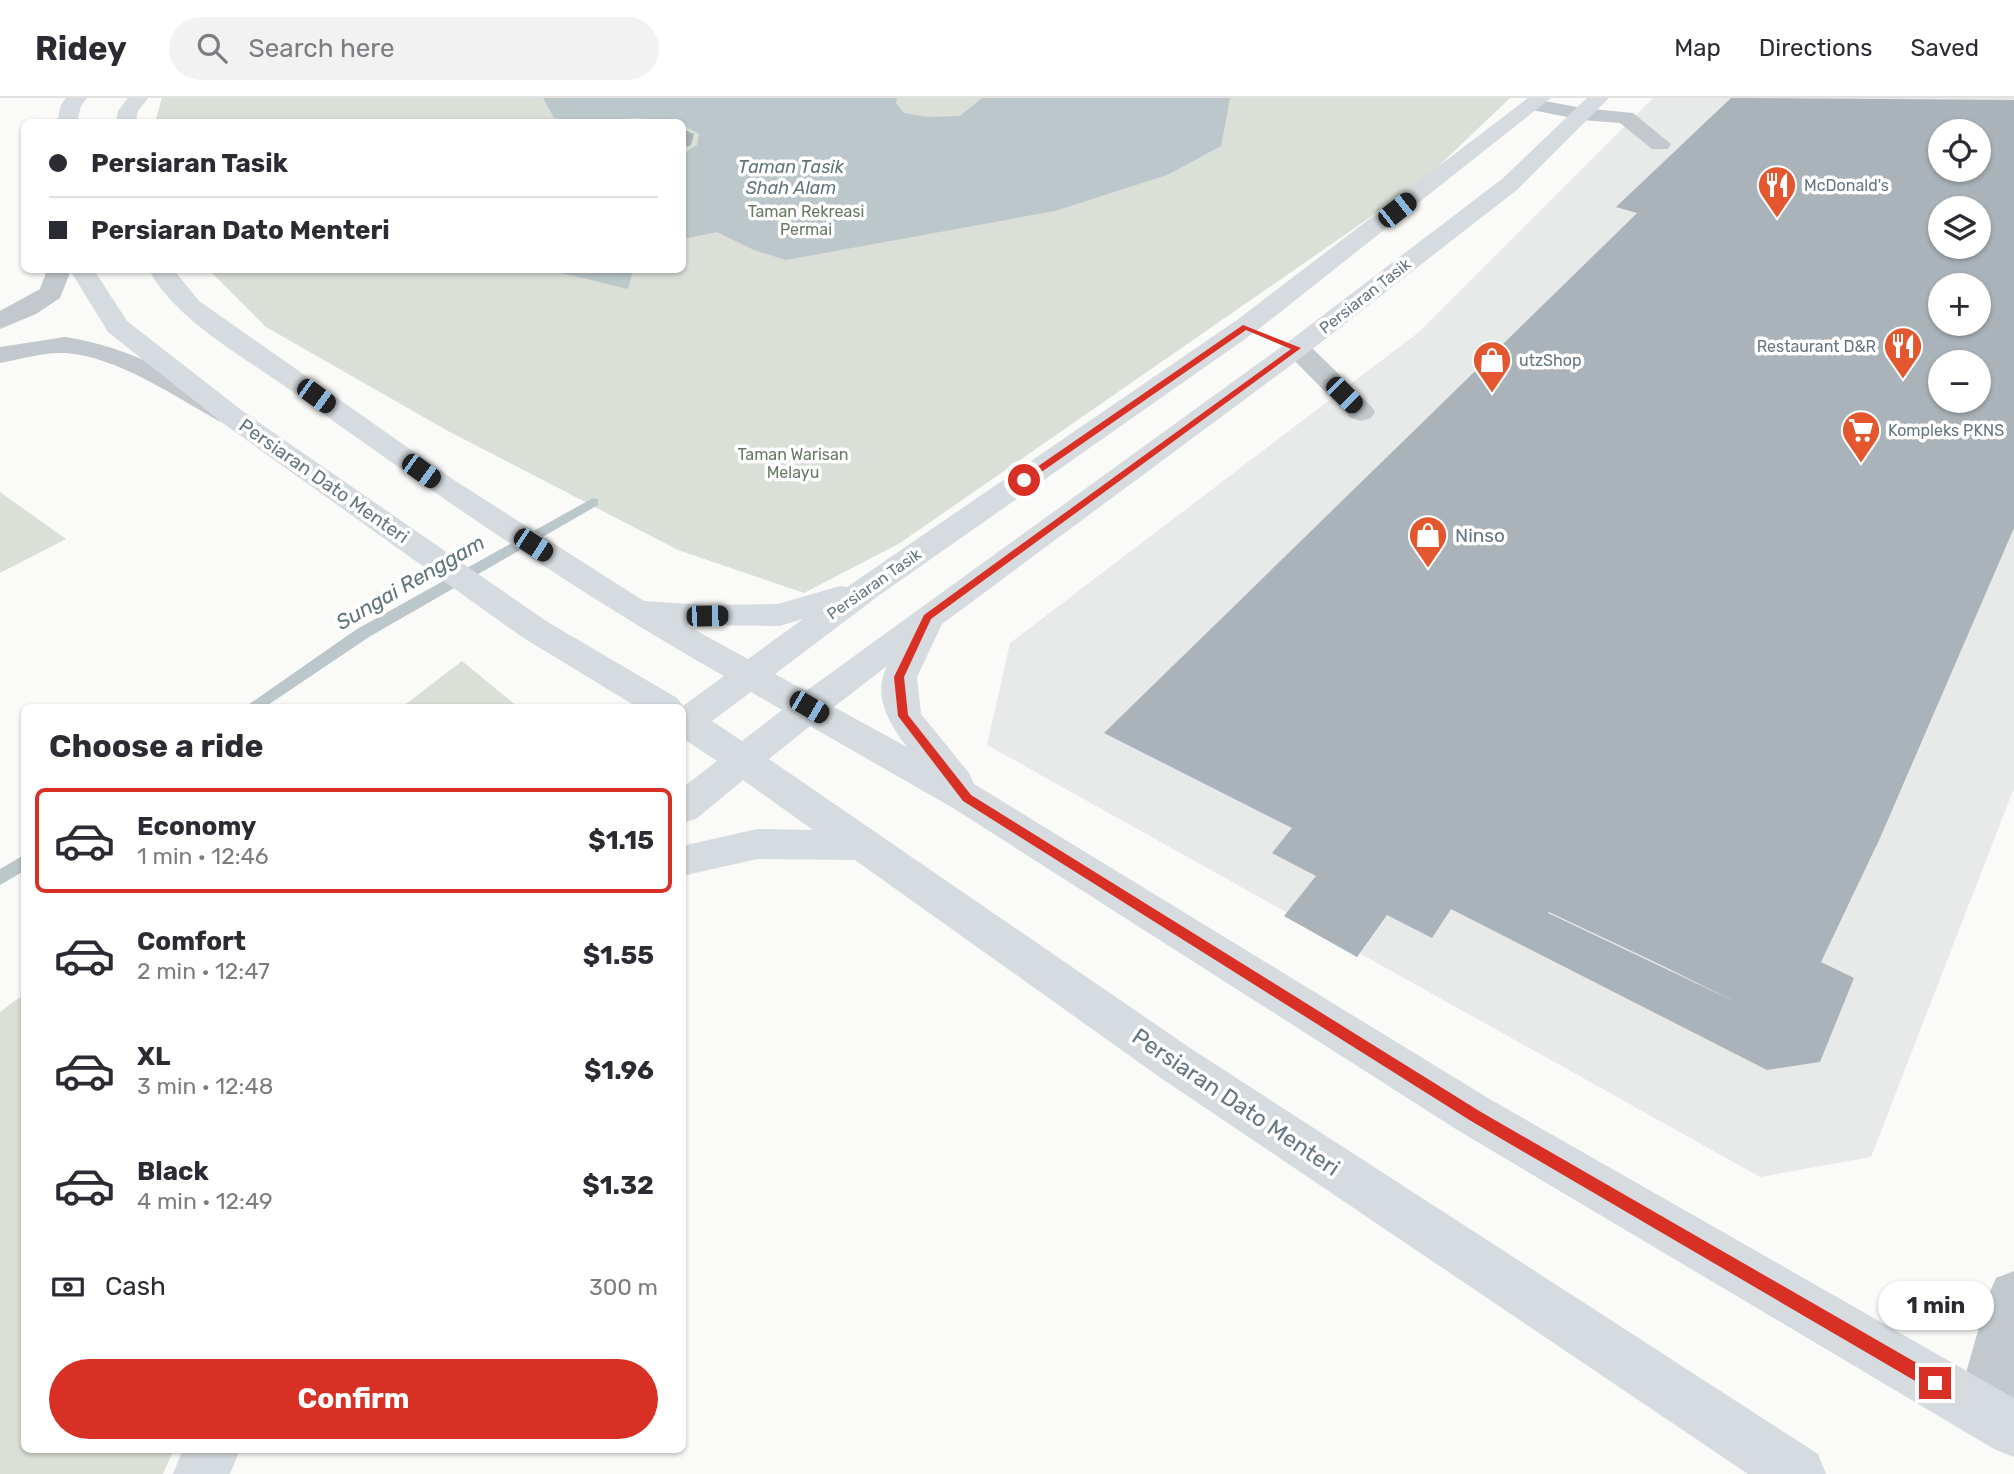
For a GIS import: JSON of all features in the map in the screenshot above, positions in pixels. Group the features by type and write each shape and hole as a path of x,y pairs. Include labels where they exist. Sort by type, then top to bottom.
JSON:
{"main road":[{"path":"67,119 71,105 77,98"},
{"path":"127,119 128,111 138,98"},
{"name":"Persiaran Tasik","path":"686,714 751,674 869,587 1246,327 1537,102"},
{"name":"Persiaran Tasik","path":"686,806 809,707 1297,348 1510,184 1590,106"},
{"name":"Persiaran Dato Menteri","path":"84,273 117,326 234,418 534,628 656,704"},
{"path":"168,273 190,306 443,486 635,611 967,798 1476,1116 1999,1420"},
{"path":"1246,327 1297,348"},
{"path":"635,611 707,616 780,615 869,587"},
{"path":"927,618 899,677 903,716 967,798"},
{"name":"Persiaran Dato Menteri","path":"686,722 743,759 1186,1070 1798,1474"},
{"path":"686,860 757,844 864,845"},
{"path":"201,1474 210,1453"}],"street":[{"path":"1537,102 1628,107 1660,144"},
{"path":"0,321 27,309 51,293 58,273"},
{"path":"0,355 65,345 80,348 128,362 234,418"},
{"path":"1297,348 1361,412"},
{"path":"1999,1420 2014,1296"}],"shaded area":[{"path":"1653,98 2014,98 2014,788 1871,1157 1760,1177 987,745 1010,643 1419,332"}],"green space":[{"name":"Taman Rekreasi Permai","path":"162,98 1510,98 1424,180 900,543 804,593 678,550 448,431 266,327 212,273 686,273 686,119 156,119"},
{"path":"0,492 66,539 0,573"},
{"path":"462,661 514,704 406,704"},
{"path":"21,996 21,1453 172,1453 163,1474 0,1474 0,1012"}],"water":[{"name":"Taman Tasik Shah Alam","path":"543,98 897,98 896,103 904,113 928,117 960,116 982,98 1230,98 1221,146 1167,175 1055,211 786,260 754,250 717,232 686,238 686,152 697,145 699,134 686,127 686,119 554,118"},
{"path":"561,273 632,273 628,289"}],"building":[{"path":"1731,98 2014,100 2014,528 1880,838 1821,962 1854,978 1820,1062 1767,1070 1451,909 1432,938 1387,915 1357,957 1284,916 1316,876 1272,853 1292,828 1104,733 1637,213 1616,207","holes":["1548,913 1659,964 1740,1004"]},
{"path":"686,131 694,134 691,145 686,147"}],"waterway":[{"name":"Sungai Renggam","path":"257,704 363,633 593,502"},
{"name":"Sungai Renggam","path":"0,878 21,864"}],"place":[{"name":"McDonald's","path":"1777,219"},
{"name":"Restaurant D&R","path":"1903,380"},
{"name":"utzShop","path":"1492,394"},
{"name":"Kompleks PKNS","path":"1861,464"},
{"name":"Ninso","path":"1428,569"}],"route":[{"path":"1024,480 1246,327 1297,348 927,618 899,677 903,716 967,798 1476,1116 1935,1383"}],"park label":[{"name":"Taman Warisan Melayu","path":"793,463"}]}
